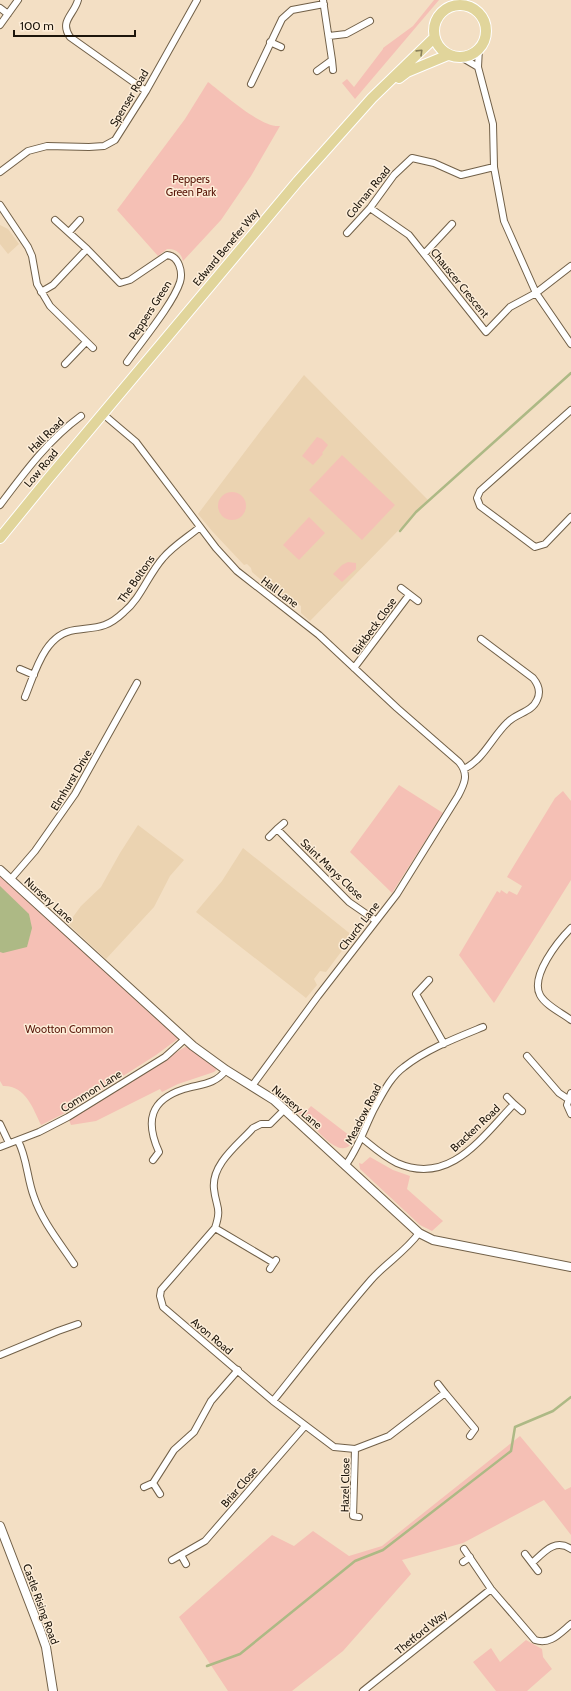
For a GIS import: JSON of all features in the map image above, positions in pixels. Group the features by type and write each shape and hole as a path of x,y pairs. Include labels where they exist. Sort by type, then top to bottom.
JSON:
{"main road":[{"path":"477,0 478,12"},
{"path":"460,2 478,12 484,21 486,28 483,42 479,48 474,53 461,57 448,55 438,46 434,38 434,23 438,16 451,6 460,2"},
{"name":"Edward Benefer Way","path":"103,414 274,209 372,98 434,38"},
{"name":"Edward Benefer Way","path":"372,98 407,72 448,55"},
{"name":"Low Road","path":"0,538 103,414"}],"street":[{"path":"0,25 18,0"},
{"path":"78,0 76,8 66,22 66,31 70,37 146,91"},
{"name":"Spenser Road","path":"0,172 28,151 47,146 89,148 104,146 115,140 146,91 197,0"},
{"path":"251,84 278,26 292,10 323,2 333,70"},
{"path":"0,8 8,14"},
{"path":"329,36 346,34 370,20"},
{"path":"270,42 281,47"},
{"path":"479,48 478,67 493,124 494,167 504,221 536,293 571,344"},
{"path":"461,57 478,67"},
{"path":"317,71 332,60"},
{"name":"Colman Road","path":"347,233 370,208 394,175 412,158 434,163 461,175 494,167"},
{"path":"0,205 2,213 28,247 32,256 34,276 41,292 50,306 93,348"},
{"name":"Chauscer Crescent","path":"370,208 409,235 485,333 510,307 536,293 571,266"},
{"name":"Peppers Green","path":"55,220 70,232 120,284 130,280 167,255 173,257 179,264 181,272 180,284 170,301 127,362"},
{"path":"70,232 80,220"},
{"path":"424,254 452,224"},
{"path":"41,292 54,285 87,249"},
{"path":"65,364 86,342"},
{"path":"571,410 480,491 477,498 480,506 536,547 545,544 571,517"},
{"name":"Hall Lane","path":"103,414 136,442 200,527 237,571 307,625 397,708 460,762 464,769"},
{"name":"Hall Road","path":"0,505 32,466 77,423 81,416"},
{"name":"The Boltons","path":"25,697 44,653 55,639 70,631 97,629 125,612 137,597 162,559 200,527"},
{"name":"Birkbeck Close","path":"400,588 418,601"},
{"name":"Birkbeck Close","path":"354,668 409,595"},
{"path":"464,769 478,760 510,719 535,705 540,693 533,678 482,639"},
{"path":"20,669 34,675"},
{"name":"Elmhurst Drive","path":"10,880 44,839 75,794 137,683"},
{"name":"Church Lane","path":"252,1086 318,996 397,894 458,796 464,784 464,769"},
{"path":"269,837 284,822"},
{"name":"Saint Marys Close","path":"277,829 349,902 376,920"},
{"name":"Nursery Lane","path":"0,870 185,1039 226,1070 252,1086 284,1109 344,1166 419,1233 433,1240 571,1267"},
{"path":"571,928 558,942 550,954 539,978 538,988 540,996 571,1020"},
{"path":"416,994 429,980"},
{"path":"411,989 416,994 444,1044"},
{"name":"Meadow Road","path":"344,1166 353,1155 373,1111 392,1079 404,1067 444,1044 483,1027"},
{"name":"Common Lane","path":"0,1147 68,1117 165,1057 185,1039"},
{"path":"527,1056 559,1093 569,1096 567,1105 571,1114"},
{"path":"152,1160 159,1152 152,1138 151,1120 157,1105 163,1099 184,1089 216,1080 226,1070"},
{"name":"Bracken Road","path":"507,1097 522,1111"},
{"name":"Bracken Road","path":"362,1138 396,1162 416,1169 435,1169 463,1155 514,1104"},
{"name":"Avon Road","path":"284,1109 270,1124 261,1124 254,1128 216,1171 214,1189 220,1207 215,1228 164,1286 160,1296 161,1302 167,1311 273,1401 306,1426 334,1447 356,1449"},
{"path":"0,1124 9,1143"},
{"path":"18,1140 39,1211 74,1264"},
{"path":"215,1228 273,1264"},
{"path":"273,1401 357,1296 373,1278 413,1242 419,1233"},
{"path":"0,1355 78,1324"},
{"path":"144,1487 153,1483 174,1450 194,1432 211,1401 238,1370"},
{"path":"438,1384 475,1429 470,1436"},
{"path":"356,1449 389,1436 445,1393"},
{"name":"Briar Close","path":"172,1560 205,1541 306,1426"},
{"name":"Hazel Close","path":"356,1449 353,1516 359,1517"},
{"path":"153,1483 160,1494"},
{"name":"Castle Rising Road","path":"0,1526 46,1647 53,1691"},
{"path":"532,1562 555,1544 560,1544 571,1549"},
{"path":"464,1550 491,1589 535,1640 546,1642 550,1641 571,1624"},
{"path":"525,1554 538,1571"},
{"path":"181,1555 186,1564"},
{"path":"463,1562 470,1557"},
{"name":"Thetford Way","path":"363,1691 491,1589"}],"shaded area":[{"path":"0,225 8,229 19,244 8,254 0,244"},
{"path":"304,375 428,500 310,621 301,613 301,606 292,599 285,600 252,572 251,568 247,564 244,565 198,514"},
{"path":"138,825 184,860 170,876 154,907 106,959 66,922 70,921 81,906 101,887"},
{"path":"243,848 353,936 326,972 320,971 314,979 317,985 306,998 196,912 222,881"},
{"path":"0,886 29,914 32,928 27,947 3,953 0,952"}],"green space":[{"path":"434,0 439,0 355,99 342,83 347,79 354,87 383,48 413,26"},
{"name":"Peppers Green Park","path":"208,82 253,116 263,122 280,126 251,176 221,220 183,261 179,253 173,250 167,249 158,256 117,210 185,119"},
{"path":"317,437 322,439 328,445 322,453 323,454 313,465 302,456"},
{"path":"342,455 395,505 362,540 309,490"},
{"path":"232,492 242,496 246,506 242,516 232,520 222,516 218,506 222,496"},
{"path":"309,517 325,533 299,560 283,545"},
{"path":"348,562 356,563 356,569 342,582 333,574 342,565"},
{"path":"399,785 443,813 392,893 350,852"},
{"path":"563,791 571,801 571,880 494,1003 459,955 497,891 500,893 501,890 507,894 509,891 517,895 522,886 507,877 555,798"},
{"name":"Wootton Common","path":"0,875 43,914 50,917 179,1038 156,1055 65,1113 41,1125 23,1093 17,1089 3,1086 0,1081"},
{"path":"188,1046 215,1065 217,1069 214,1072 178,1084 162,1092 160,1089 96,1121 71,1125 69,1120"},
{"path":"311,1106 354,1139 350,1145 345,1148 334,1146 315,1129 317,1127 312,1123 310,1124 295,1110 296,1107 305,1113"},
{"path":"370,1157 393,1170 410,1176 407,1189 443,1221 432,1231 420,1225 360,1169 359,1163 362,1164"},
{"path":"520,1436 565,1490 571,1487 571,1535 544,1500 463,1543 402,1560 411,1574 343,1651 292,1691 228,1691 179,1617 272,1535 294,1546 313,1531 349,1556 382,1546"},
{"path":"526,1640 542,1649 543,1657 552,1669 527,1691 496,1691 473,1662 491,1648 500,1662"}],"waterway":[{"path":"400,531 416,512 571,373"},
{"path":"207,1666 240,1654 355,1561 383,1550 511,1451 515,1427 553,1411 571,1397"}]}
